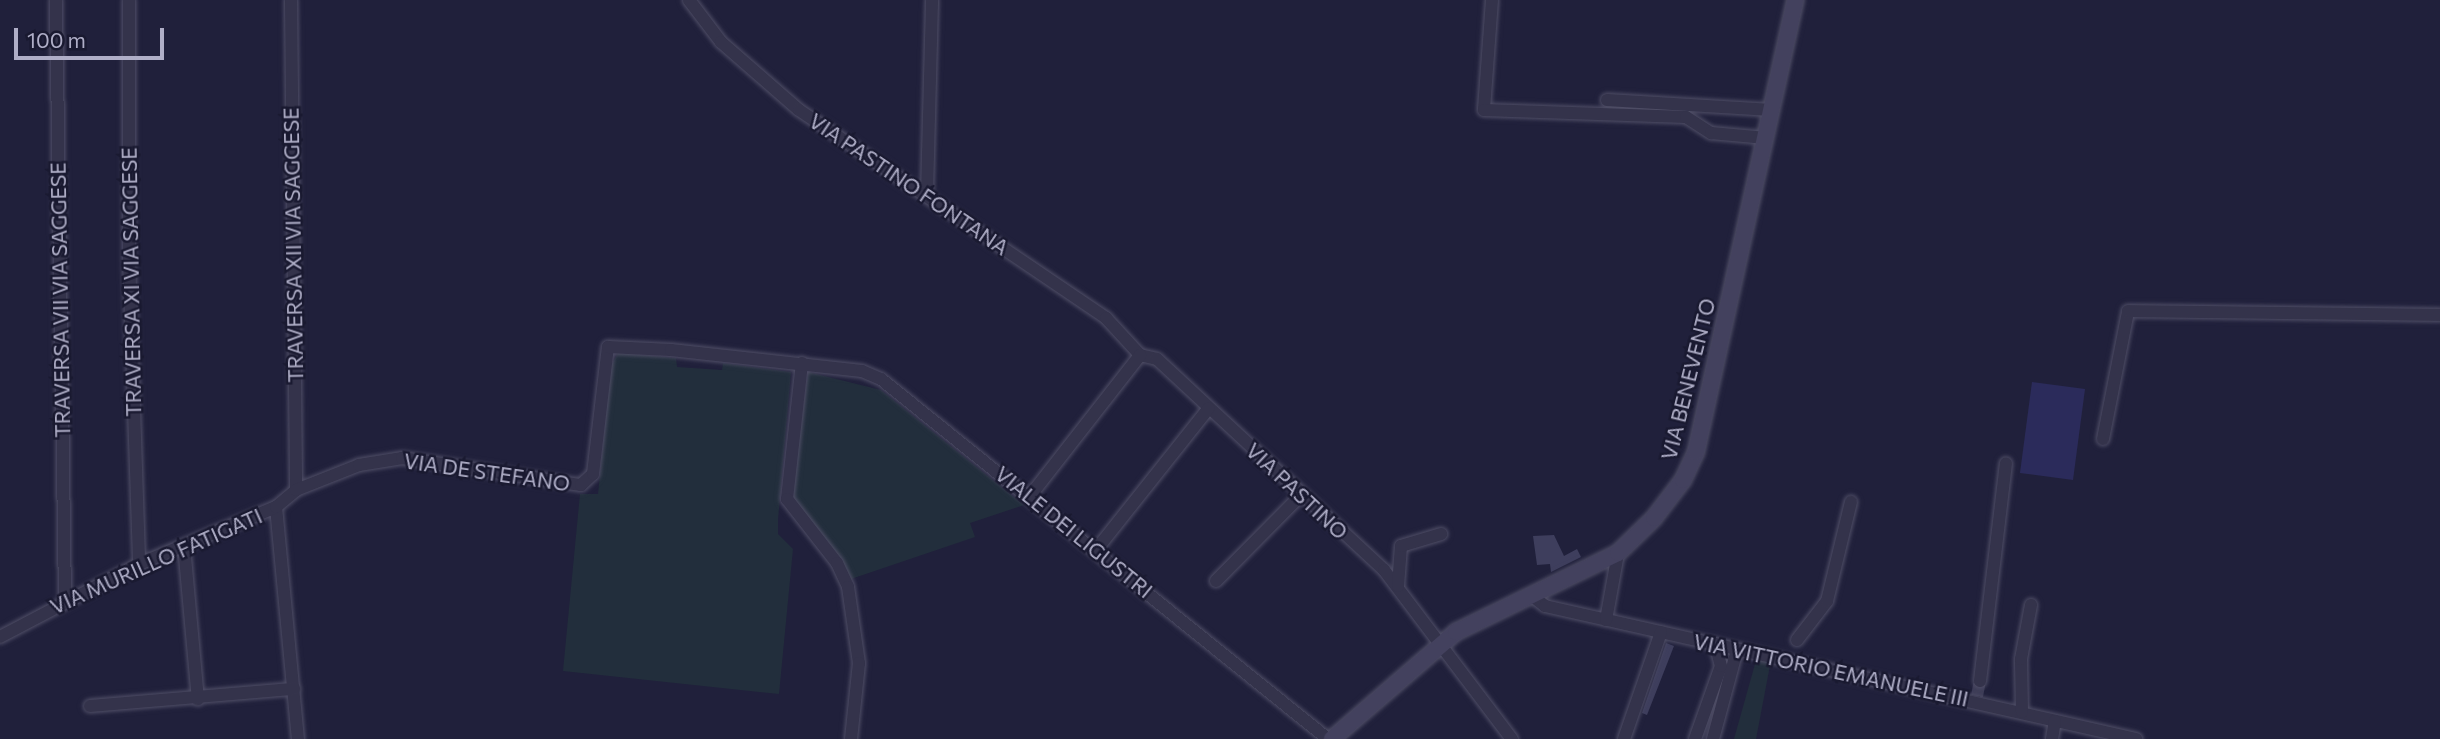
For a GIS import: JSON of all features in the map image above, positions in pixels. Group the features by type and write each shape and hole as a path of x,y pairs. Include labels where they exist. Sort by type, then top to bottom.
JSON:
{"main road":[{"name":"VIA BENEVENTO","path":"1330,739 1442,642 1531,594 1618,553 1669,499 1696,452 1795,0"}],"street":[{"name":"TRAVERSA VII VIA SAGGESE","path":"57,0 65,600"},
{"name":"TRAVERSA XI VIA SAGGESE","path":"129,0 129,258 139,564"},
{"name":"TRAVERSA XII VIA SAGGESE","path":"291,0 296,490"},
{"name":"VIA PASTINO FONTANA","path":"689,0 721,41 799,110 927,193 1106,318 1140,355"},
{"path":"1492,0 1484,110 1686,117 1711,133 1766,138"},
{"path":"927,193 934,2"},
{"path":"1607,100 1772,110"},
{"path":"2103,439 2129,311 2440,314"},
{"name":"VIA DE STEFANO","path":"276,507 296,490 359,465 402,458 581,485 593,474 608,347 802,363"},
{"path":"1030,496 1140,355"},
{"name":"VIA PASTINO","path":"1140,355 1157,359 1299,497 1398,586 1512,739"},
{"path":"802,363 787,499 837,564 858,624 851,739"},
{"name":"VIALE DEI LIGUSTRI","path":"802,363 862,371 881,379 1330,739"},
{"path":"1096,550 1209,408"},
{"path":"1980,681 2006,464"},
{"path":"1216,581 1299,497"},
{"path":"1797,640 1827,601 1851,502"},
{"name":"VIA MURILLO FATIGATI","path":"0,637 65,600 139,564 276,507"},
{"path":"276,507 298,739"},
{"path":"1398,586 1401,546 1441,534"},
{"path":"184,547 198,699"},
{"path":"1606,620 1618,553"},
{"name":"VIA VITTORIO EMANUELE III","path":"1531,594 1545,606 1737,650 1793,658 1976,699 2055,722 2136,739"},
{"path":"2022,712 2021,659 2031,605"},
{"path":"1624,739 1661,632"},
{"path":"1695,739 1721,666 1715,645"},
{"path":"1713,739 1737,650"},
{"path":"90,706 294,689"},
{"path":"2052,739 2055,722"}],"shaded area":[{"path":"618,353 676,358 677,367 722,370 723,363 791,372 778,534 793,549 779,694 563,671 580,494 598,494 611,366"},
{"path":"808,372 881,390 1024,505 970,523 975,537 848,580 792,498"},
{"path":"2032,382 2085,389 2073,480 2020,473"},
{"path":"1757,657 1771,660 1756,739 1734,739"}],"building":[{"path":"1554,535 1564,556 1577,549 1581,557 1551,572 1550,564 1537,565 1533,536"},
{"path":"1666,643 1674,646 1647,715 1642,713"}],"tunnel":[{"path":"1977,696 1980,681"}]}
